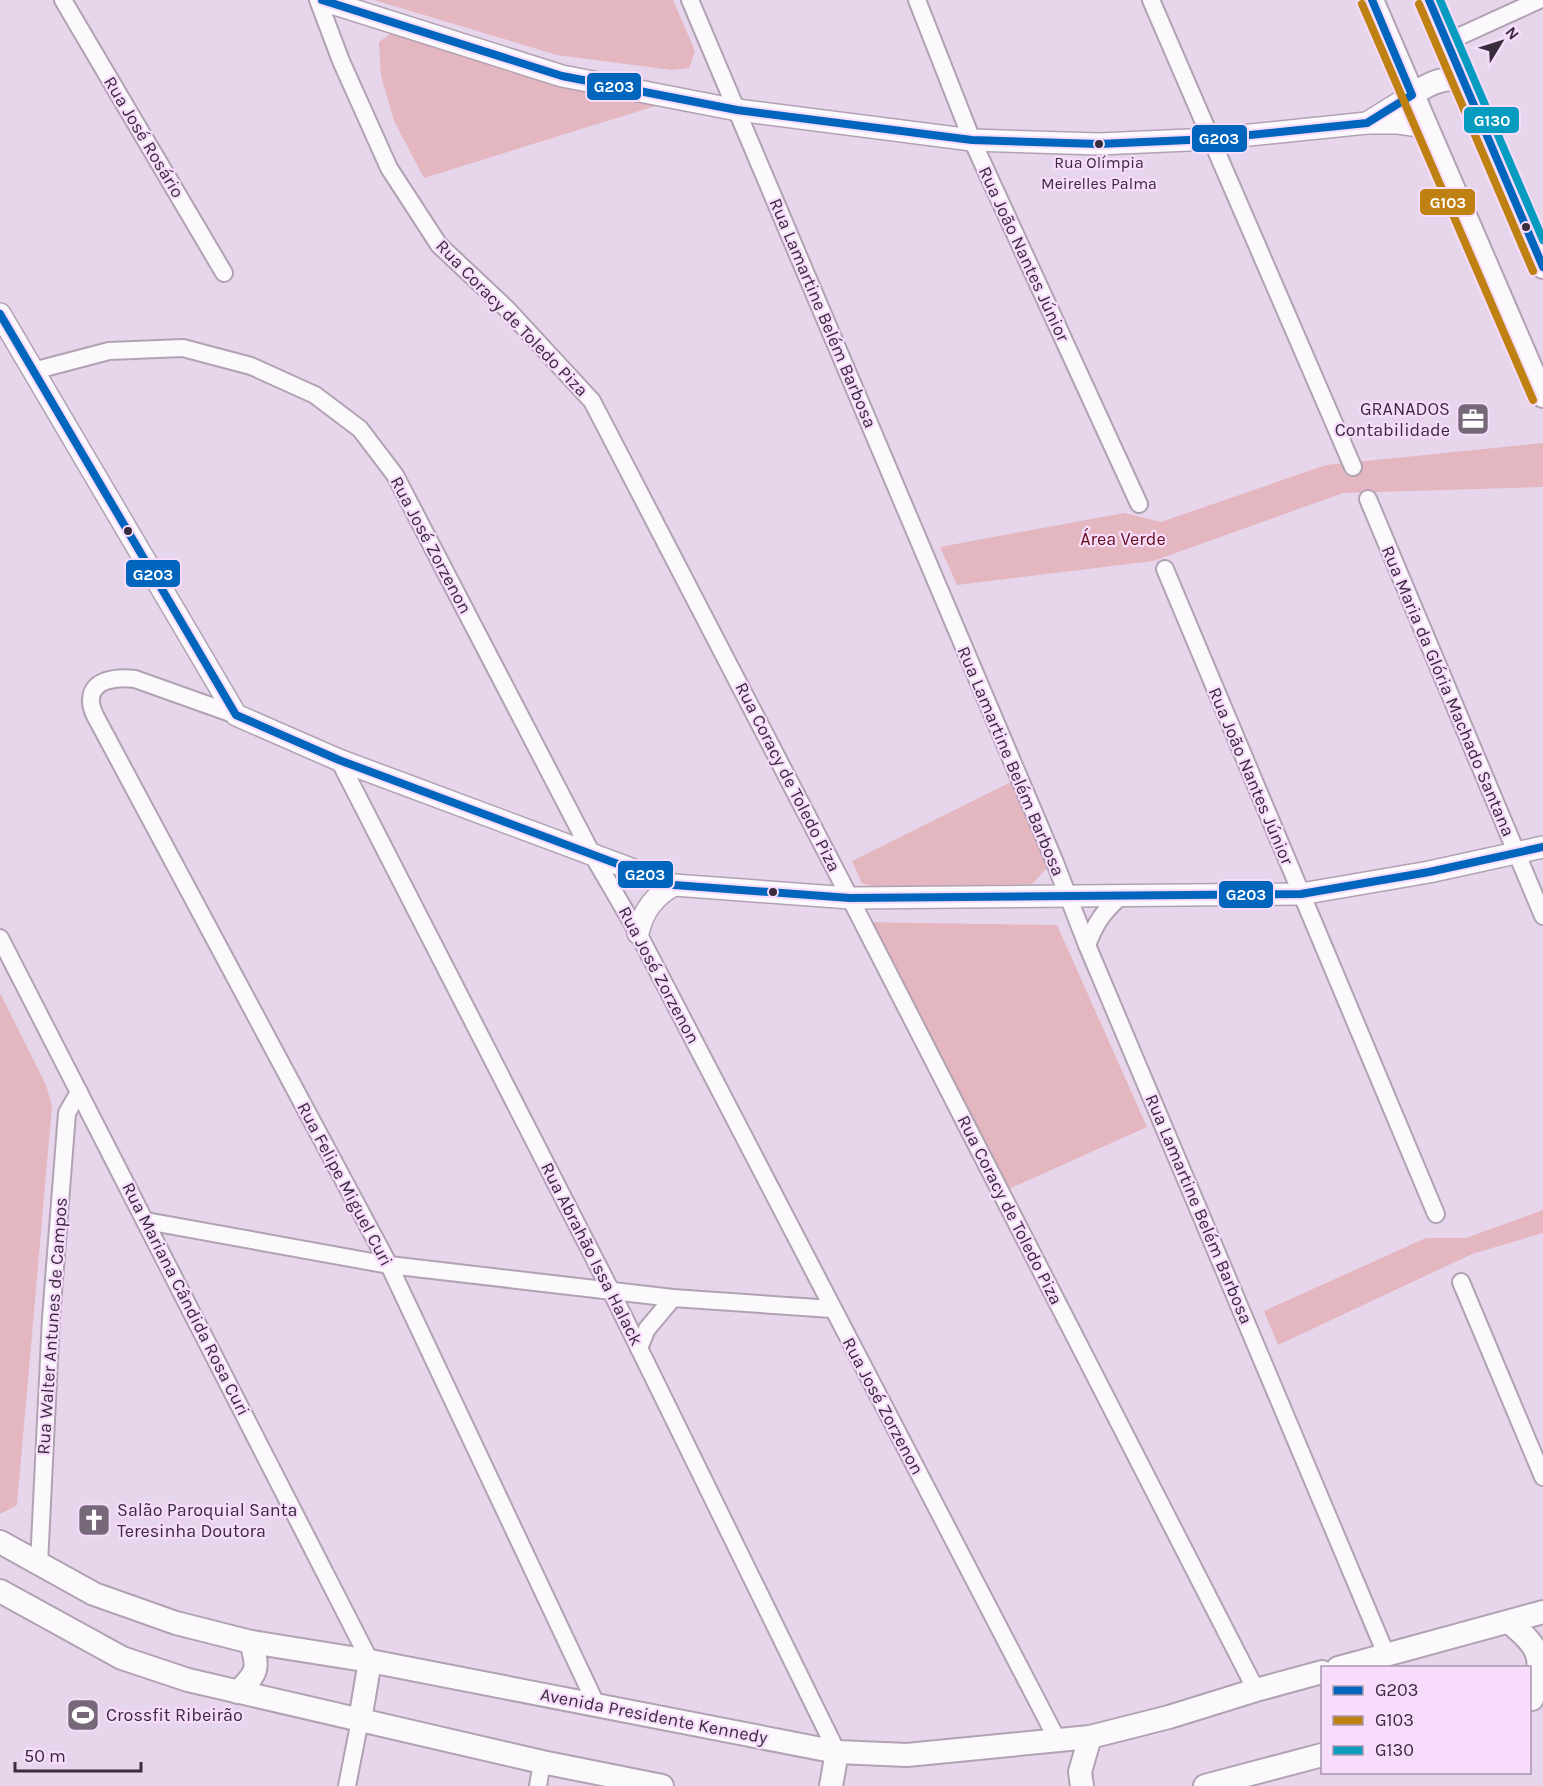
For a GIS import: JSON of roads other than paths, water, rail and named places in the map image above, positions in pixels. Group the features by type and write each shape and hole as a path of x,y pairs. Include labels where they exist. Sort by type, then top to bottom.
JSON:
{"main road":[{"path":"1372,0 1543,396"},
{"path":"1429,0 1543,267"},
{"path":"1412,95 1431,82 1441,79 1464,79"},
{"name":"Avenida Presidente Kennedy","path":"0,1542 94,1594 176,1623 251,1642 370,1661 837,1752 907,1755 1090,1737 1169,1717 1321,1673"},
{"path":"0,1591 122,1658 188,1680 542,1762 662,1786"},
{"path":"1345,1666 1543,1612"},
{"path":"1509,1622 1529,1639 1538,1653 1540,1671 1535,1699"},
{"path":"238,1692 256,1671 257,1662 251,1642"},
{"path":"360,1720 370,1661"},
{"path":"1082,1786 1080,1772 1090,1737"},
{"path":"831,1786 837,1752"},
{"path":"1205,1786 1321,1756"}],"street":[{"name":"Rua José Rosário","path":"63,0 224,273"},
{"path":"320,0 562,76 737,110 972,140 1099,144 1211,139 1367,123 1427,127"},
{"name":"Rua Coracy de Toledo Piza","path":"320,0 341,61 389,168 439,245 507,309 592,400 1256,1690"},
{"name":"Rua Lamartine Belém Barbosa","path":"690,0 1054,860 1087,945 1386,1654"},
{"name":"Rua João Nantes Júnior","path":"917,0 972,140 1139,504"},
{"path":"1151,0 1353,467"},
{"path":"1447,42 1539,0"},
{"path":"1367,123 1412,95"},
{"path":"0,314 236,715 339,760 674,885 850,898 1300,894 1429,873 1543,847"},
{"name":"Rua José Zorzenon","path":"33,371 109,351 183,348 251,366 315,394 360,429 395,475 592,854 638,933 1058,1741"},
{"name":"Rua Maria da Glória Machado Santana","path":"1368,499 1543,916"},
{"name":"Rua João Nantes Júnior","path":"1165,569 1436,1214"},
{"name":"Rua Felipe Miguel Curi","path":"236,715 135,679 112,679 100,684 93,690 90,700 92,709 389,1265 597,1706"},
{"name":"Rua Abrahão Issa Halack","path":"339,760 611,1291 837,1752"},
{"path":"638,933 643,915 650,903 674,885"},
{"path":"1087,945 1096,922 1121,896"},
{"name":"Rua Mariana Cândida Rosa Curi","path":"0,938 370,1661"},
{"name":"Rua Walter Antunes de Campos","path":"39,1564 51,1318 67,1113 79,1092"},
{"path":"146,1221 389,1265 673,1298 832,1309"},
{"path":"1461,1282 1543,1477"},
{"path":"639,1348 651,1323 673,1298"},
{"path":"347,1786 360,1720"},
{"path":"538,1786 542,1762"}],"place":[{"name":"Rua Olímpia Meirelles Palma","path":"1099,144"},
{"name":"GRANADOS Contabilidade","path":"1473,419"},
{"name":"Salão Paroquial Santa Teresinha Doutora","path":"94,1520"},
{"name":"Crossfit Ribeirão","path":"83,1715"}],"park label":[{"name":"Área Verde","path":"1123,539"}]}
